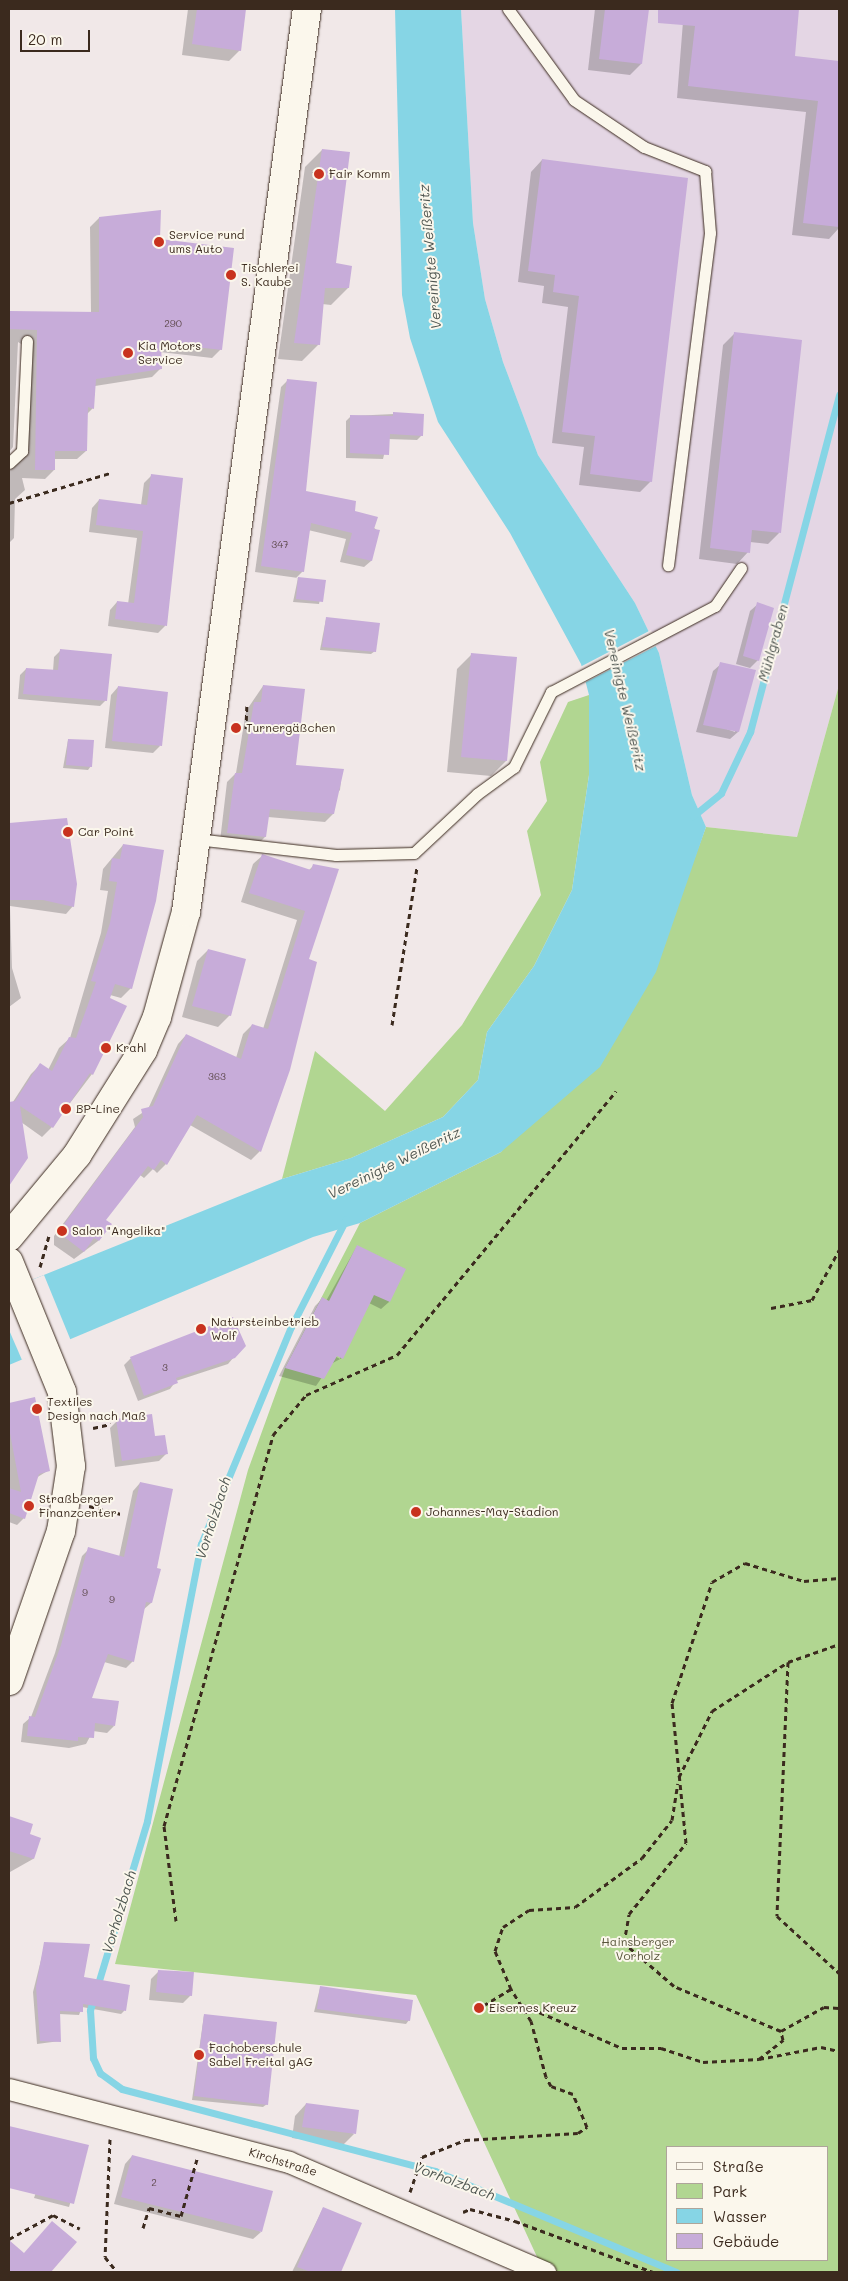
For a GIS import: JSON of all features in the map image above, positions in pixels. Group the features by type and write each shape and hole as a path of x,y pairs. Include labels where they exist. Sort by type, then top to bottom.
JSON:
{"main road":[{"path":"9,1237 77,1155 143,1050 158,1017 186,912 307,9"},
{"path":"9,1262 31,1279 47,1348 68,1420 71,1482 54,1552 9,1681"}],"street":[{"name":"Kirchstraße","path":"9,2089 288,2162 545,2272"}],"lane":[{"path":"508,9 574,100 644,147 705,171 710,232 668,565"},
{"path":"9,463 22,451 27,341"},
{"path":"196,839 336,855 414,853 477,794 514,767 551,692 570,680 715,606 741,568"}],"path":[{"path":"312,172 319,174"},
{"path":"9,503 110,473"},
{"path":"239,728 246,729 247,706"},
{"path":"392,1026 418,864 414,853"},
{"path":"176,1920 164,1826 273,1435 306,1395 397,1355 616,1091"},
{"path":"31,1279 49,1236"},
{"path":"771,1308 812,1300 839,1250"},
{"path":"93,1428 111,1424"},
{"path":"88,1506 122,1514"},
{"path":"781,2030 674,1986 624,1943 629,1914 686,1843 672,1703 712,1582 745,1563 804,1581 839,1578"},
{"path":"409,2195 422,2157 465,2140 578,2133 587,2127 573,2094 551,2086 546,2077 523,2005 511,1989 494,1951 503,1927 529,1910 575,1907 642,1858 672,1820 679,1777 712,1711 788,1662 839,1644"},
{"path":"788,1662 777,1916 839,1972"},
{"path":"479,2008 511,1989"},
{"path":"523,2005 622,2048 661,2048 704,2062 759,2059 821,2048 839,2051"},
{"path":"781,2030 824,2007 839,2008"},
{"path":"759,2059 783,2040 781,2030"},
{"path":"111,2131 105,2257 117,2272"},
{"path":"143,2228 149,2208 181,2216 198,2156"},
{"path":"457,2215 470,2209 515,2221 653,2272"},
{"path":"9,2239 53,2215 80,2229"}],"shaded area":[{"path":"461,9 839,9 839,685 797,837 706,827 692,795 659,653 635,603 538,455 503,362 485,299 473,223"}],"green space":[{"name":"Hainsberger Vorholz","path":"839,685 839,2272 544,2272 416,1995 115,1964 248,1470 285,1368 360,1223 501,1152 689,873 706,827 797,837"},
{"path":"589,695 589,775 572,890 534,966 487,1032 478,1080 443,1117 351,1158 282,1179 315,1051 385,1111 462,1025 541,895 527,831 547,801 540,762 568,702"}],"water":[{"name":"Vereinigte Weißeritz","path":"395,9 461,9 473,223 485,299 503,362 538,455 635,603 659,653 692,795 706,827 656,972 600,1067 501,1152 360,1223 313,1237 9,1365 9,1289 282,1179 351,1158 443,1117 478,1080 487,1032 534,966 572,890 589,775 589,695 581,664 510,533 438,422 410,338 402,295"}],"pier":[{"path":"651,630 658,645 584,683 580,667"},
{"path":"44,1275 71,1341 22,1360 9,1330 9,1289"}],"building":[{"path":"197,9 246,9 241,51 192,44"},
{"path":"605,9 649,9 642,64 599,59"},
{"path":"658,9 799,9 795,56 839,61 839,227 803,223 818,101 688,86 695,26 658,23"},
{"path":"322,149 350,152 336,263 352,266 349,288 325,288 320,345 294,343"},
{"path":"542,159 688,178 652,482 590,474 595,436 562,432 579,296 553,292 555,275 528,271"},
{"path":"161,210 160,239 234,248 222,350 161,343 162,369 96,379 94,409 88,407 87,451 55,451 55,470 35,470 37,330 9,329 9,311 99,312 99,217"},
{"path":"734,332 802,340 781,533 752,530 750,553 710,548"},
{"path":"287,379 317,382 306,491 356,501 355,511 378,517 374,529 380,530 372,561 346,555 352,533 311,523 304,572 261,566"},
{"path":"393,412 424,414 423,436 390,434 389,455 350,453 350,415 393,416"},
{"path":"151,474 183,478 167,626 115,619 117,601 134,603 143,531 96,525 99,499 147,505"},
{"path":"298,577 326,580 323,602 296,599"},
{"path":"757,602 774,608 759,661 743,656"},
{"path":"326,617 380,623 376,652 322,647"},
{"path":"60,649 112,654 107,701 23,694 26,668 58,670"},
{"path":"471,653 517,657 507,761 461,757"},
{"path":"720,662 756,670 739,732 703,725"},
{"path":"263,685 305,689 296,765 344,769 334,814 270,809 266,837 227,833 235,773 242,773 254,702 261,702"},
{"path":"118,686 168,692 162,746 112,741"},
{"path":"68,739 94,740 92,767 66,765"},
{"path":"67,818 77,884 74,907 43,900 9,900 9,823"},
{"path":"123,844 164,850 156,901 132,989 115,984 110,998 127,1006 93,1075 90,1073 53,1128 20,1106 28,1158 9,1186 9,1102 15,1101 40,1063 52,1071 69,1037 76,1038 96,982 91,981 110,923 117,882 109,881 112,858 120,859"},
{"path":"262,854 311,870 313,864 339,869 309,959 317,962 290,1070 261,1152 197,1115 167,1165 161,1160 154,1170 148,1166 106,1220 112,1224 99,1241 94,1238 84,1252 63,1236 62,1227 143,1117 141,1109 153,1106 186,1034 241,1059 252,1024 268,1029 305,911 249,893"},
{"path":"208,949 246,959 231,1016 192,1006"},
{"path":"357,1245 406,1269 390,1302 374,1295 343,1359 337,1356 324,1379 285,1368 322,1297 329,1301"},
{"path":"233,1317 246,1346 235,1358 176,1378 178,1383 144,1396 130,1357"},
{"path":"35,1397 50,1471 39,1474 25,1519 9,1513 9,1488 21,1492 9,1428 9,1403"},
{"path":"152,1414 155,1436 165,1435 168,1454 122,1461 116,1419"},
{"path":"140,1482 173,1489 157,1568 161,1569 152,1603 146,1602 134,1662 108,1654 92,1698 119,1701 115,1726 95,1723 94,1738 78,1737 78,1741 27,1736 29,1716 35,1717 61,1645 88,1547 124,1557"},
{"path":"9,1816 33,1824 30,1834 41,1838 34,1859 9,1851"},
{"path":"44,1942 90,1944 84,1977 130,1985 126,2011 83,2004 83,2012 60,2011 61,2042 40,2041 36,1987"},
{"path":"158,1970 194,1972 192,1996 156,1992"},
{"path":"320,1986 413,2000 410,2021 317,2009"},
{"path":"204,2014 277,2022 268,2105 194,2096"},
{"path":"306,2103 359,2110 356,2134 302,2127"},
{"path":"9,2126 89,2145 74,2204 9,2188"},
{"path":"132,2155 273,2191 262,2232 121,2197"},
{"path":"323,2207 362,2223 341,2272 311,2272 297,2267"},
{"path":"52,2221 77,2242 51,2272 9,2272 9,2240 24,2253"}],"waterway":[{"name":"Mühlgraben","path":"693,816 721,793 750,732 839,395"},
{"name":"Vorholzbach","path":"97,1987 147,1821 201,1544 291,1327 346,1219"},
{"name":"Vorholzbach","path":"94,1997 90,2010 93,2058 100,2073 122,2089 435,2171 677,2272"}],"place":[{"name":"Fair Komm","path":"319,174"},
{"name":"Service rund ums Auto","path":"159,242"},
{"name":"Tischlerei S. Kaube","path":"231,275"},
{"name":"Kia Motors Service","path":"128,353"},
{"name":"Turnergäßchen","path":"236,728"},
{"name":"Car Point","path":"68,832"},
{"name":"Krahl","path":"106,1048"},
{"name":"BP-Line","path":"66,1109"},
{"name":"Salon \"Angelika\"","path":"62,1231"},
{"name":"Natursteinbetrieb Wolf","path":"201,1329"},
{"name":"Textiles Design nach Maß","path":"37,1409"},
{"name":"Straßberger Finanzcenter","path":"29,1506"},
{"name":"Johannes-May-Stadion","path":"416,1512"},
{"name":"Eisernes Kreuz","path":"479,2008"},
{"name":"Fachoberschule Sabel Freital gAG","path":"199,2055"}]}
